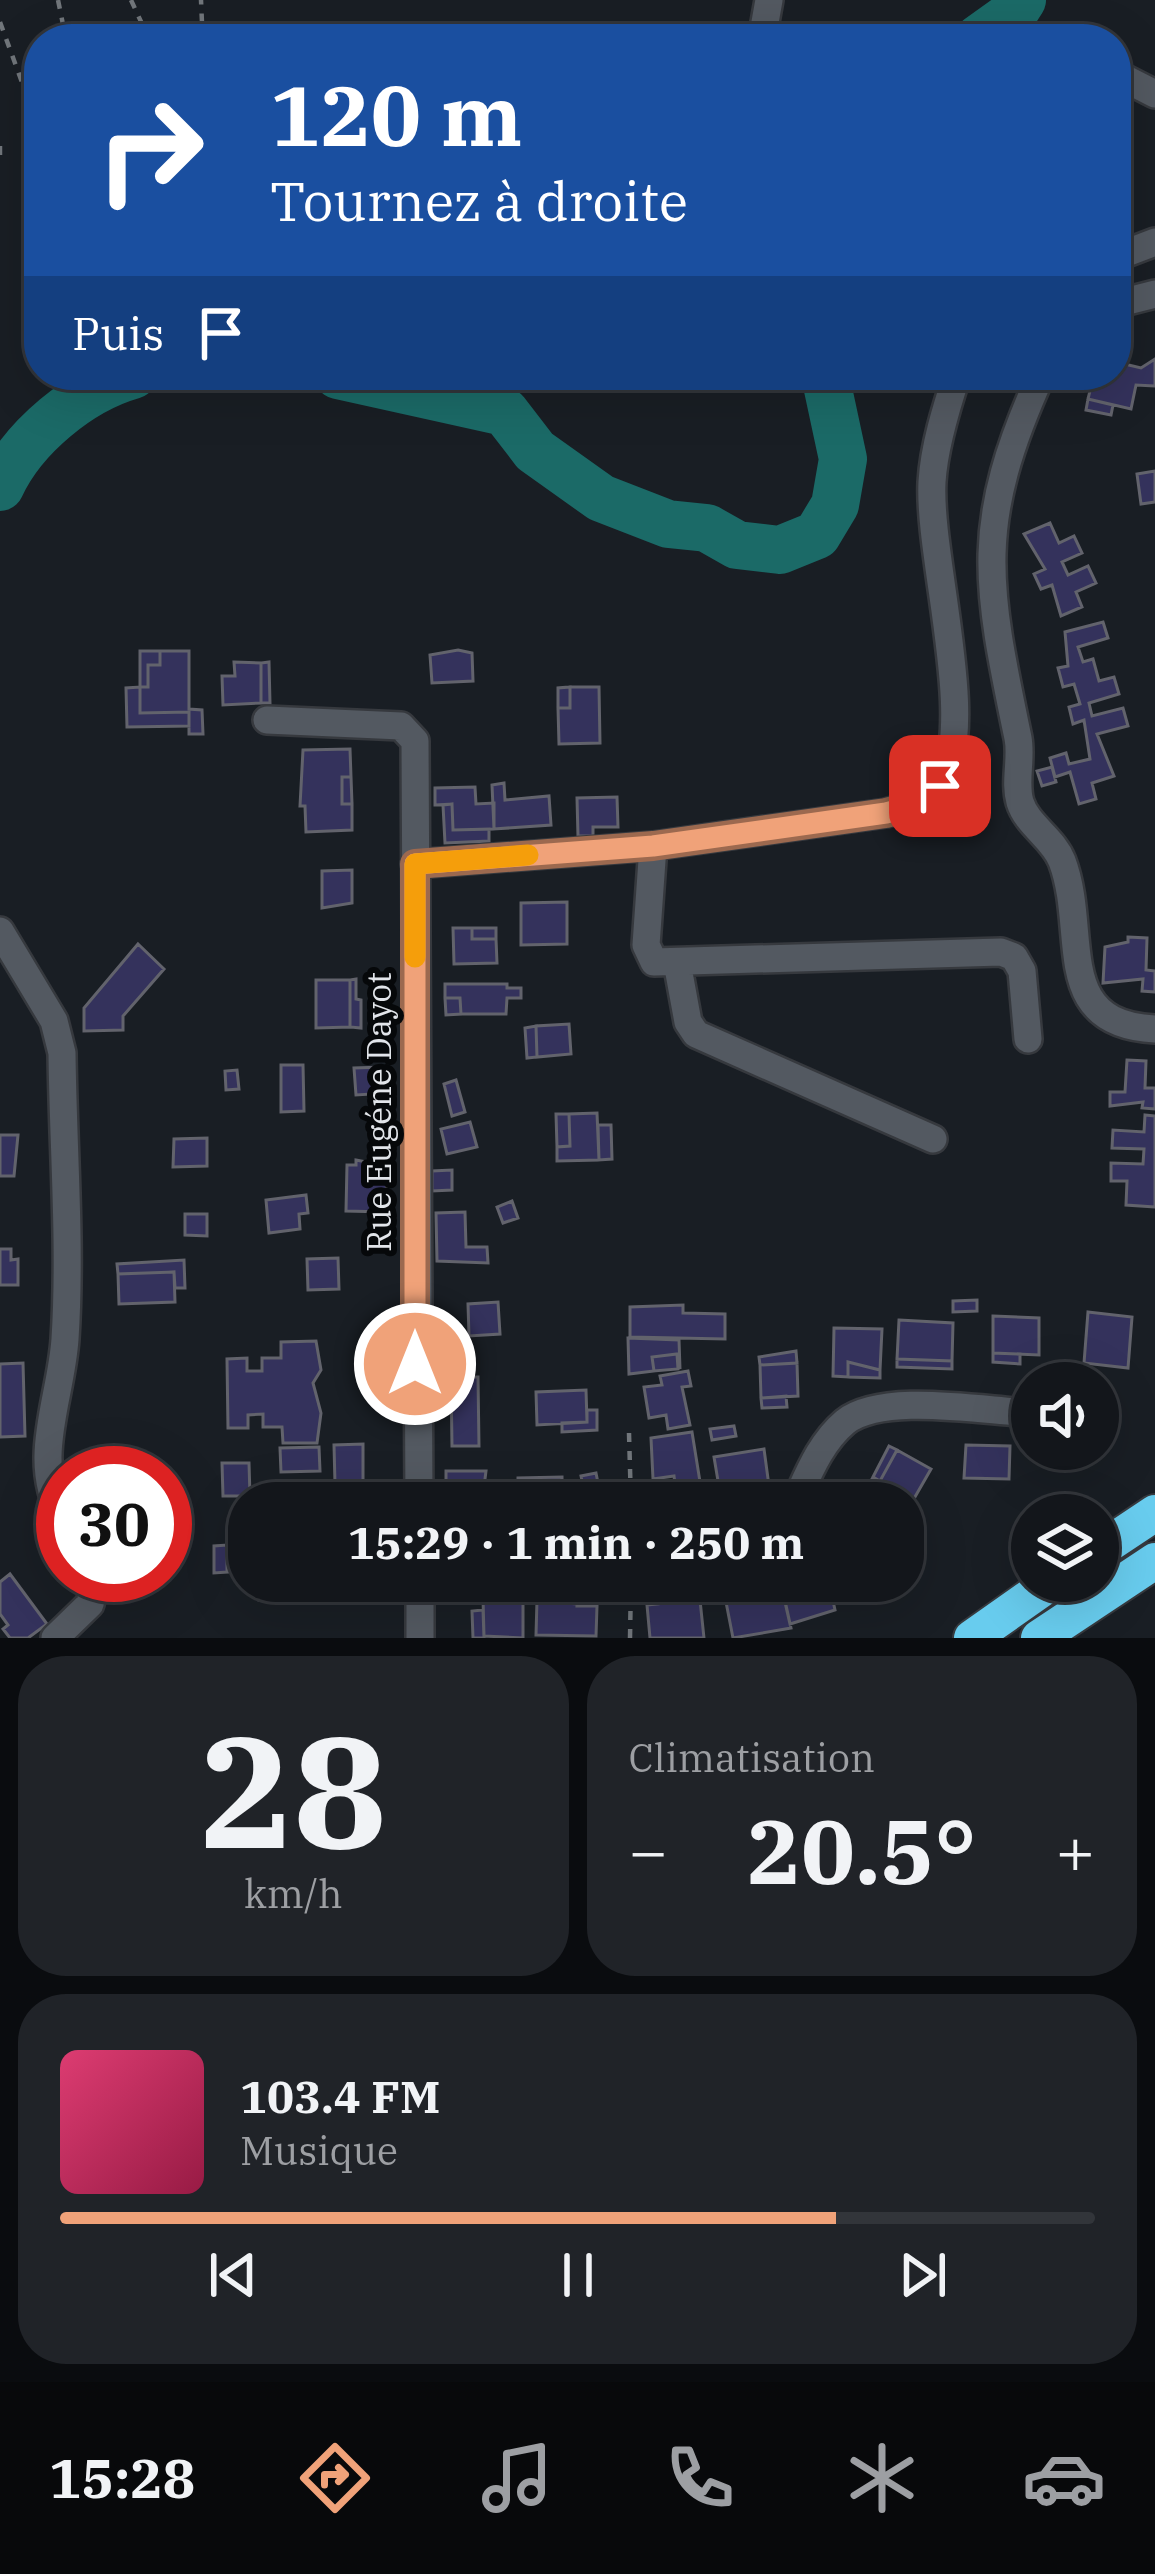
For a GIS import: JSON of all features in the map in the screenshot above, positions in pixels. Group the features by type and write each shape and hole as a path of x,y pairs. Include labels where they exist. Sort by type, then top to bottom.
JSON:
{"highway":[{"path":"1119,1537 1155,1513"},
{"path":"1039,1638 1155,1561"},
{"path":"972,1638 1023,1602"}],"street":[{"path":"415,864 653,846 886,813 916,805 940,786 952,757 954,712 932,482 953,390"},
{"path":"1035,390 1015,438 988,542 994,635 1019,744 1020,801 1062,860 1085,991 1107,1021 1124,1028 1155,1030"},
{"name":"Rue Eugéne Dayot","path":"267,720 401,726 415,741 419,1482"},
{"path":"653,846 646,945 654,962 1001,952 1014,957 1022,971 1028,1039"},
{"path":"0,931 54,1021 62,1053 65,1340 48,1446"},
{"path":"676,962 688,1022 696,1034 933,1139"},
{"path":"806,1482 830,1438 865,1410 889,1406 1011,1412"},
{"path":"55,1638 90,1602"},
{"path":"420,1602 420,1638"}],"path":[{"path":"0,22 24,86"},
{"path":"0,146 0,158"},
{"path":"629,1433 630,1482"},
{"path":"630,1638 631,1602"}],"building":[{"path":"1155,359 1155,386 1136,385 1131,409 1088,399 1090,390 1131,390 1131,366 1141,368"},
{"path":"1088,399 1113,405 1111,415 1086,410"},
{"path":"1155,471 1155,502 1141,504 1137,474"},
{"path":"1050,523 1059,543 1074,536 1082,553 1062,562 1068,575 1088,566 1096,583 1076,592 1082,607 1061,616 1052,585 1041,589 1034,574 1045,569 1024,534"},
{"path":"1103,622 1108,638 1078,647 1083,662 1093,659 1099,681 1114,677 1119,694 1089,703 1092,716 1123,708 1128,726 1097,734 1114,776 1092,783 1096,799 1079,804 1070,772 1055,777 1050,758 1066,753 1069,764 1090,759 1084,720 1073,724 1069,707 1080,704 1074,684 1063,687 1058,668 1068,666 1065,632"},
{"path":"458,650 472,653 473,681 432,683 430,655"},
{"path":"140,651 160,651 160,665 148,665 148,687 140,687"},
{"path":"160,651 189,651 189,709 202,710 203,734 189,734 189,712 140,713 140,687 148,687 148,665 160,665"},
{"path":"234,662 261,663 261,703 223,705 222,676 235,676"},
{"path":"269,662 270,703 261,703 261,663"},
{"path":"140,687 140,713 189,712 189,726 127,727 126,688"},
{"path":"570,687 570,708 558,708 558,688"},
{"path":"570,687 599,687 600,743 559,744 558,708 570,708"},
{"path":"350,749 351,777 342,777 342,804 352,804 352,830 306,832 305,806 300,806 303,750"},
{"path":"1052,767 1056,782 1042,786 1037,771"},
{"path":"342,777 351,777 352,804 342,804"},
{"path":"504,783 505,800 549,796 551,825 494,829 492,785"},
{"path":"475,787 476,804 494,803 494,829 453,830 452,804 435,805 435,788"},
{"path":"617,797 618,827 593,827 593,836 578,836 577,798"},
{"path":"452,804 453,830 489,829 489,841 445,843 443,805"},
{"path":"352,870 352,903 322,908 322,871"},
{"path":"567,902 567,944 521,945 521,903"},
{"path":"453,928 472,928 472,939 496,939 497,963 454,964"},
{"path":"472,928 496,928 496,939 472,939"},
{"path":"1128,937 1147,938 1146,970 1155,971 1155,992 1142,991 1143,979 1103,983 1105,947 1128,942"},
{"path":"138,944 164,969 123,1016 123,1030 84,1031 84,1008"},
{"path":"356,979 361,1028 350,1027 350,980"},
{"path":"316,980 350,980 350,1027 316,1028"},
{"path":"445,984 507,984 507,988 521,988 521,998 507,998 506,1014 461,1014 460,998 445,998"},
{"path":"445,998 460,998 461,1014 446,1015"},
{"path":"569,1024 571,1054 537,1057 536,1026"},
{"path":"536,1026 537,1057 527,1058 525,1028"},
{"path":"1127,1060 1146,1061 1145,1088 1155,1088 1155,1109 1142,1108 1143,1102 1110,1106 1110,1092 1125,1092"},
{"path":"281,1065 303,1065 304,1111 281,1112"},
{"path":"384,1067 386,1104 372,1105 371,1094 356,1095 354,1068"},
{"path":"237,1070 239,1089 226,1090 225,1071"},
{"path":"456,1080 465,1112 452,1116 444,1084"},
{"path":"597,1113 599,1160 557,1161 557,1147 570,1146 569,1114"},
{"path":"556,1114 569,1114 570,1146 557,1147"},
{"path":"1145,1115 1155,1116 1155,1207 1126,1205 1127,1181 1111,1181 1111,1163 1143,1164 1144,1149 1112,1148 1113,1130 1144,1132"},
{"path":"470,1122 477,1147 447,1154 441,1129"},
{"path":"598,1125 611,1125 612,1159 599,1160"},
{"path":"0,1135 18,1135 14,1176 0,1176"},
{"path":"207,1138 207,1166 173,1167 174,1139"},
{"path":"356,1160 387,1166 386,1212 346,1211 347,1165 356,1165"},
{"path":"452,1170 452,1190 432,1191 432,1171"},
{"path":"306,1195 308,1213 299,1214 300,1229 269,1233 266,1200"},
{"path":"512,1201 518,1218 503,1223 497,1207"},
{"path":"465,1212 466,1247 487,1247 488,1263 437,1261 436,1213"},
{"path":"185,1214 207,1214 207,1236 185,1235"},
{"path":"0,1249 11,1249 11,1260 18,1259 18,1285 0,1285"},
{"path":"338,1258 339,1289 308,1290 307,1259"},
{"path":"184,1260 185,1288 175,1288 174,1272 118,1274 117,1264"},
{"path":"174,1272 175,1302 119,1304 118,1274"},
{"path":"977,1300 977,1311 953,1312 953,1301"},
{"path":"498,1302 500,1334 469,1336 468,1304"},
{"path":"683,1305 683,1313 725,1314 725,1339 630,1337 630,1307"},
{"path":"1088,1312 1132,1317 1128,1368 1119,1367 1119,1362 1084,1362"},
{"path":"993,1316 1039,1318 1039,1355 993,1353"},
{"path":"899,1320 953,1323 952,1361 897,1359"},
{"path":"834,1328 882,1329 880,1370 848,1362 848,1377 833,1376"},
{"path":"628,1338 679,1340 680,1369 677,1354 652,1357 654,1371 629,1374"},
{"path":"316,1341 321,1370 313,1383 321,1413 317,1443 283,1443 282,1427 263,1427 263,1414 248,1415 248,1428 228,1428 227,1359 247,1358 247,1371 262,1371 262,1358 281,1358 281,1342"},
{"path":"796,1351 797,1363 760,1365 759,1357"},
{"path":"993,1353 1020,1354 1020,1362 993,1362"},
{"path":"677,1354 678,1369 654,1371 652,1357"},
{"path":"897,1359 952,1361 952,1369 897,1367"},
{"path":"848,1362 880,1370 880,1378 848,1377"},
{"path":"23,1363 25,1436 0,1437 0,1364"},
{"path":"797,1363 798,1396 761,1398 760,1365"},
{"path":"688,1371 691,1386 682,1387 690,1425 668,1429 666,1415 649,1418 644,1387 662,1385 660,1376"},
{"path":"451,1377 478,1377 479,1446 452,1446"},
{"path":"586,1390 587,1422 537,1425 536,1392"},
{"path":"786,1396 787,1407 762,1408 761,1398"},
{"path":"587,1410 597,1410 597,1430 562,1432 562,1423 587,1422"},
{"path":"734,1426 736,1436 712,1440 710,1429"},
{"path":"692,1432 700,1482 675,1482 674,1476 653,1479 651,1438"},
{"path":"363,1444 363,1482 335,1482 334,1445"},
{"path":"966,1445 1010,1446 1009,1479 964,1478"},
{"path":"889,1446 897,1450 880,1481 873,1477"},
{"path":"319,1447 320,1471 281,1472 280,1448"},
{"path":"764,1449 768,1482 718,1482 714,1457"},
{"path":"897,1450 931,1469 924,1482 870,1482 873,1477 880,1481"},
{"path":"222,1463 249,1463 250,1482 228,1482 228,1496 223,1496"},
{"path":"446,1471 486,1471 485,1482 446,1482"},
{"path":"596,1473 598,1482 582,1482 581,1476"},
{"path":"562,1477 562,1482 518,1482 518,1478"},
{"path":"227,1545 227,1572 214,1573 214,1546"},
{"path":"10,1574 47,1624 28,1638 10,1638 3,1629 8,1625 0,1614 0,1582"},
{"path":"483,1602 523,1602 523,1638 484,1636"},
{"path":"537,1602 597,1606 596,1636 536,1635"},
{"path":"700,1602 704,1638 650,1638 647,1605"},
{"path":"726,1602 785,1602 791,1628 733,1638"},
{"path":"785,1602 833,1602 835,1610 790,1624"},
{"path":"483,1610 484,1638 473,1638 472,1611"}],"waterway":[{"path":"999,24 1022,0"},
{"path":"0,487 38,434 97,390"},
{"path":"406,390 505,412 535,451 601,498 668,524 707,528 737,545 780,550 817,535 835,505 843,459 828,390"}],"slow traffic":[{"path":"415,957 415,864 528,855"}],"route":[{"path":"415,1364 415,864 653,846 886,813 916,805 940,786"}]}
